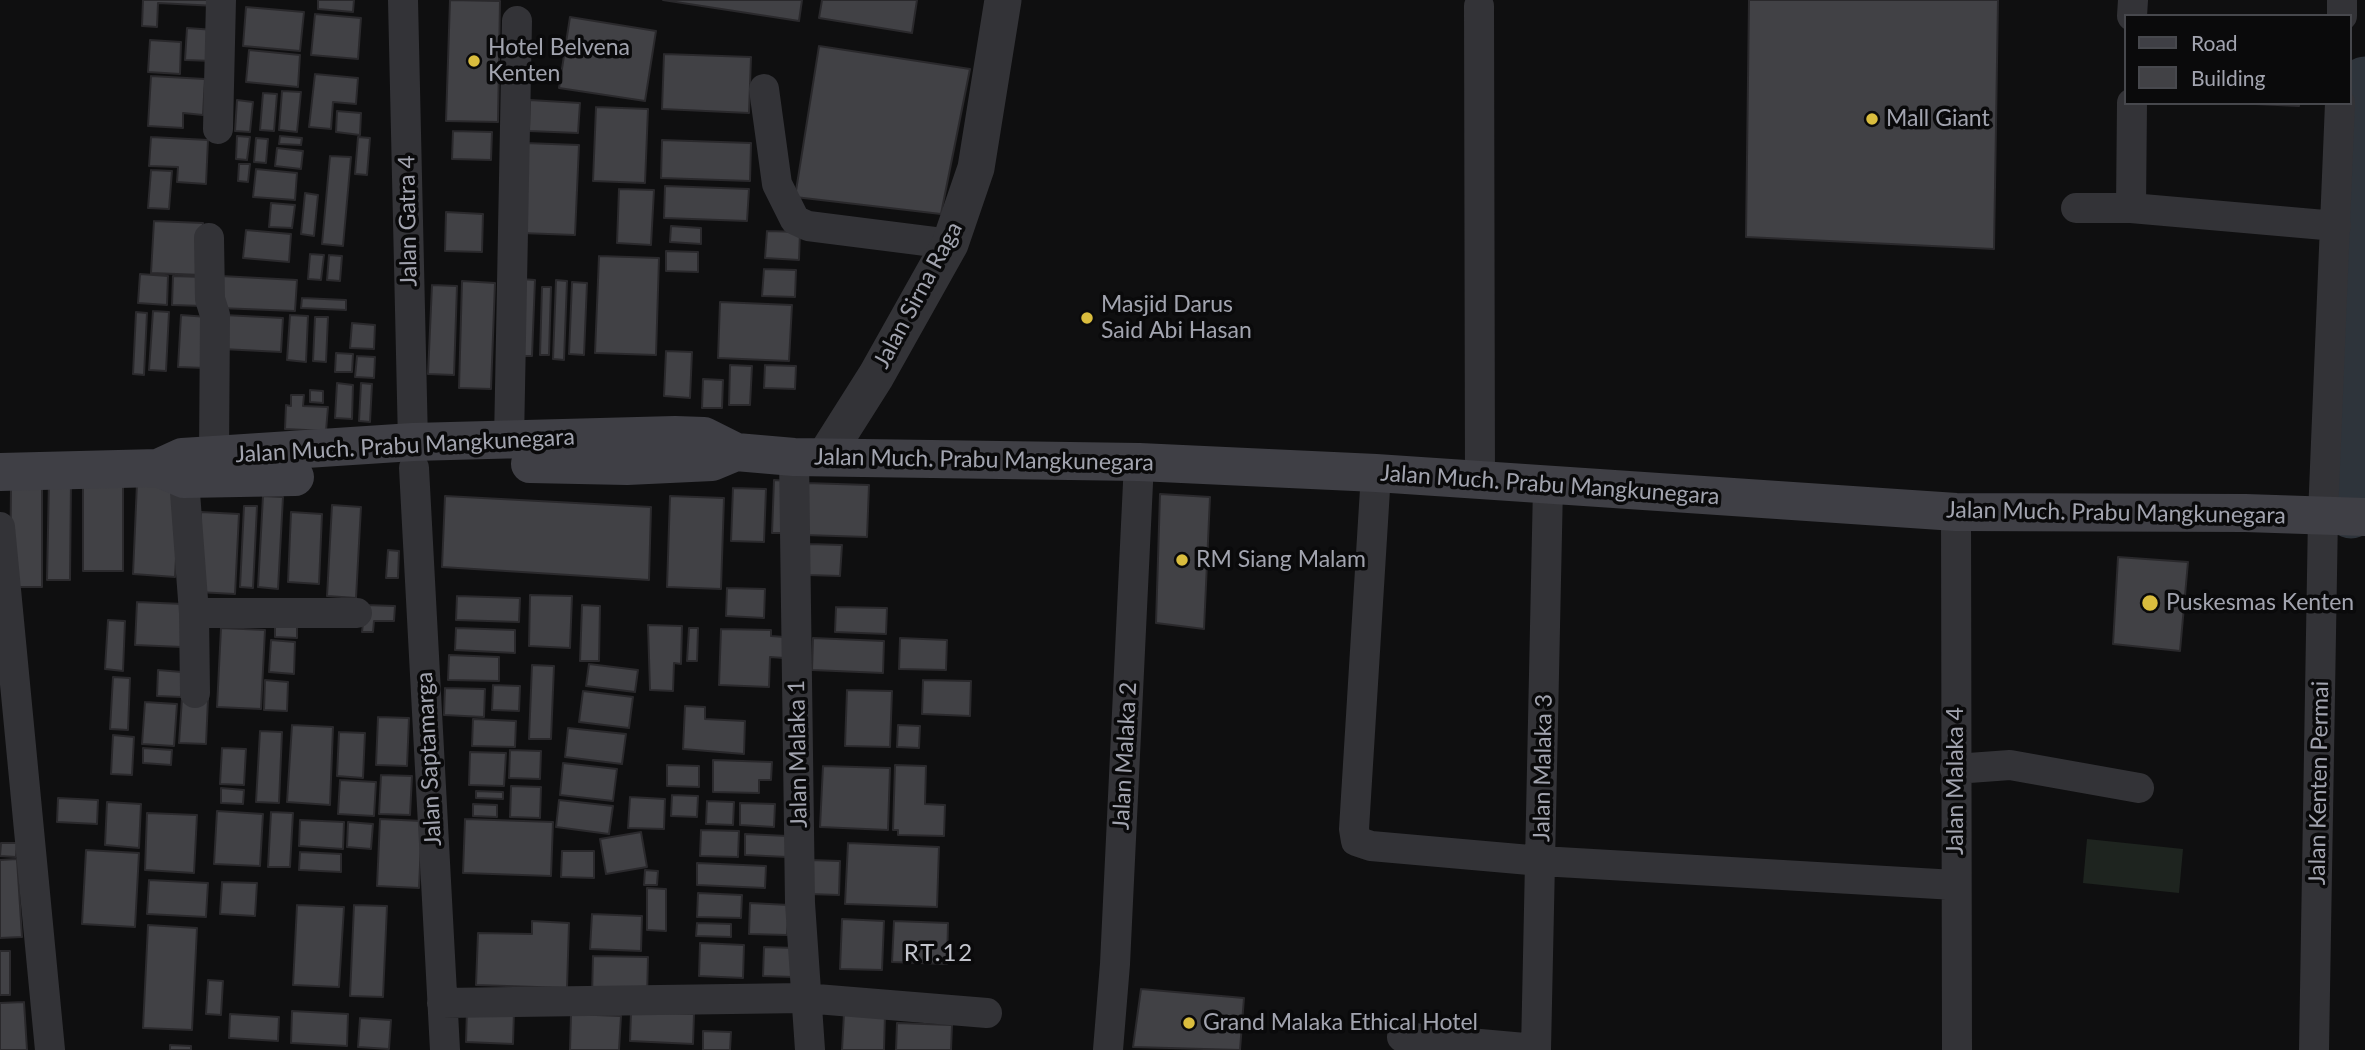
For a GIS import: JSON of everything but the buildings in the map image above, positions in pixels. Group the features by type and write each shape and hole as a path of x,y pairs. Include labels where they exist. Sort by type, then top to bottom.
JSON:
{"main road":[{"name":"Jalan Much. Prabu Mangkunegara","path":"0,472 171,474 236,481 509,440 704,436 736,452 810,456 1139,462 1376,473 1956,512 2365,517"},
{"name":"Jalan Much. Prabu Mangkunegara","path":"171,474 183,457 214,455 413,455 712,462 736,452"}],"street":[{"path":"218,129 221,0"},
{"name":"Jalan Gatra 4","path":"403,0 413,455"},
{"name":"Jalan Sirna Raga","path":"810,456 876,376 950,244 976,167 1003,0"},
{"path":"1479,6 1480,482"},
{"path":"509,440 517,20"},
{"path":"764,89 778,184 795,220 808,226 950,244"},
{"path":"2131,208 2132,105"},
{"name":"Jalan Kenten Permai","path":"2314,1050 2323,515 2340,105"},
{"path":"2076,208 2131,208 2336,226"},
{"path":"209,238 210,299 215,315 214,455"},
{"name":"Jalan Saptamarga","path":"413,455 445,1050"},
{"name":"Jalan Malaka 1","path":"810,456 804,998 810,1050"},
{"name":"Jalan Malaka 2","path":"1108,1050 1115,964 1139,462"},
{"path":"1376,473 1354,829 1356,841 1371,846 1541,862 1955,885"},
{"path":"171,474 194,613 195,693"},
{"name":"Jalan Malaka 3","path":"1536,1049 1548,486"},
{"name":"Jalan Malaka 4","path":"1956,512 1957,1050"},
{"path":"0,527 50,1050"},
{"path":"194,613 357,612"},
{"path":"1955,769 2010,765 2139,788"},
{"path":"442,1003 804,998 987,1013"},
{"path":"1402,1037 1536,1049"}],"shaded area":[{"path":"2087,839 2183,849 2179,893 2083,883"}],"waterway":[{"path":"2351,513 2365,82"}],"place":[{"name":"Hotel Belvena Kenten","path":"474,61"},
{"name":"Mall Giant","path":"1872,119"},
{"name":"Masjid Darus Said Abi Hasan","path":"1087,318"},
{"name":"RM Siang Malam","path":"1182,560"},
{"name":"Puskesmas Kenten","path":"2150,603"},
{"name":"Grand Malaka Ethical Hotel","path":"1189,1023"}],"district":[{"name":"RT.12","path":"939,953"}]}
